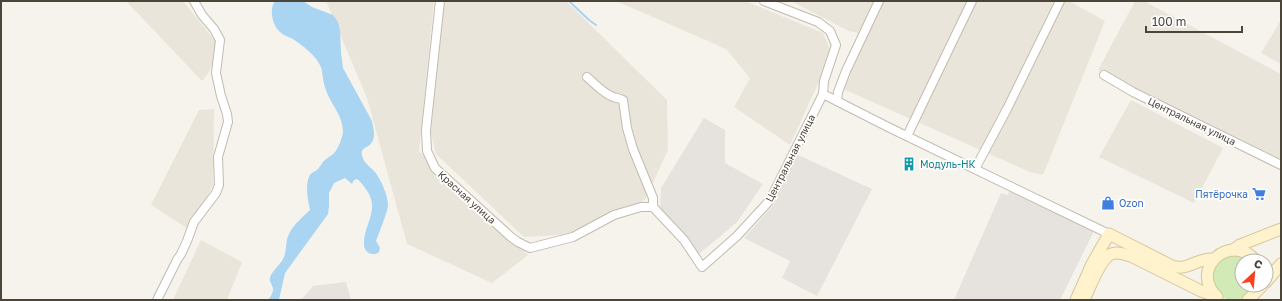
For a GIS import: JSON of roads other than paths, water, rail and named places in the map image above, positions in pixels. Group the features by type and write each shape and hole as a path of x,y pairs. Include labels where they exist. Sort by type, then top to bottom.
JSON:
{"street":[{"path":"157,300 181,254 194,222 216,193 218,185 218,157 228,122 216,73 220,40 214,29 199,11 194,1"},
{"name":"Красная улица","path":"440,1 426,130 427,151 435,168 511,237 530,248 573,237 614,215 641,207 653,207"},
{"name":"Центральная улица","path":"653,207 684,240 702,267 737,236 770,200 823,94 824,81 836,45 830,31 818,22 764,1"},
{"path":"837,101 838,92 846,71 879,1"},
{"path":"907,136 972,1"},
{"path":"975,169 1007,109 1060,1"},
{"name":"Центральная улица","path":"1104,75 1133,92 1281,165"},
{"path":"587,77 601,90 624,100 627,128 633,149 653,198 653,207"},
{"path":"823,94 1172,266 1178,268 1186,267 1204,260 1214,259"},
{"path":"1233,250 1240,245 1281,229"},
{"path":"1076,300 1092,264 1109,234"},
{"path":"1218,298 1209,285 1208,278 1208,271 1214,259 1226,251 1233,250 1246,253"},
{"path":"1084,300 1101,264 1111,255 1116,253 1122,253 1133,257 1200,291 1218,298"},
{"path":"1274,272 1281,264"}],"water":[{"path":"275,1 303,1 312,7 333,15 338,22 343,68 372,121 374,134 373,140 371,144 362,150 363,158 380,179 384,188 388,206 376,241 380,248 379,252 372,254 366,250 364,245 364,237 372,210 370,196 357,179 354,180 352,184 345,178 334,183 329,193 328,214 285,273 279,300 268,300 273,291 270,278 284,257 289,234 297,223 310,210 307,189 309,177 335,152 338,148 343,132 339,115 325,87 319,63 309,51 277,29 272,17 272,8"}],"waterway":[{"path":"569,1 596,25"}],"place":[{"name":"Модуль-НК","path":"909,164"},
{"name":"Пятёрочка","path":"1259,194"},
{"name":"Ozon","path":"1108,203"}]}
